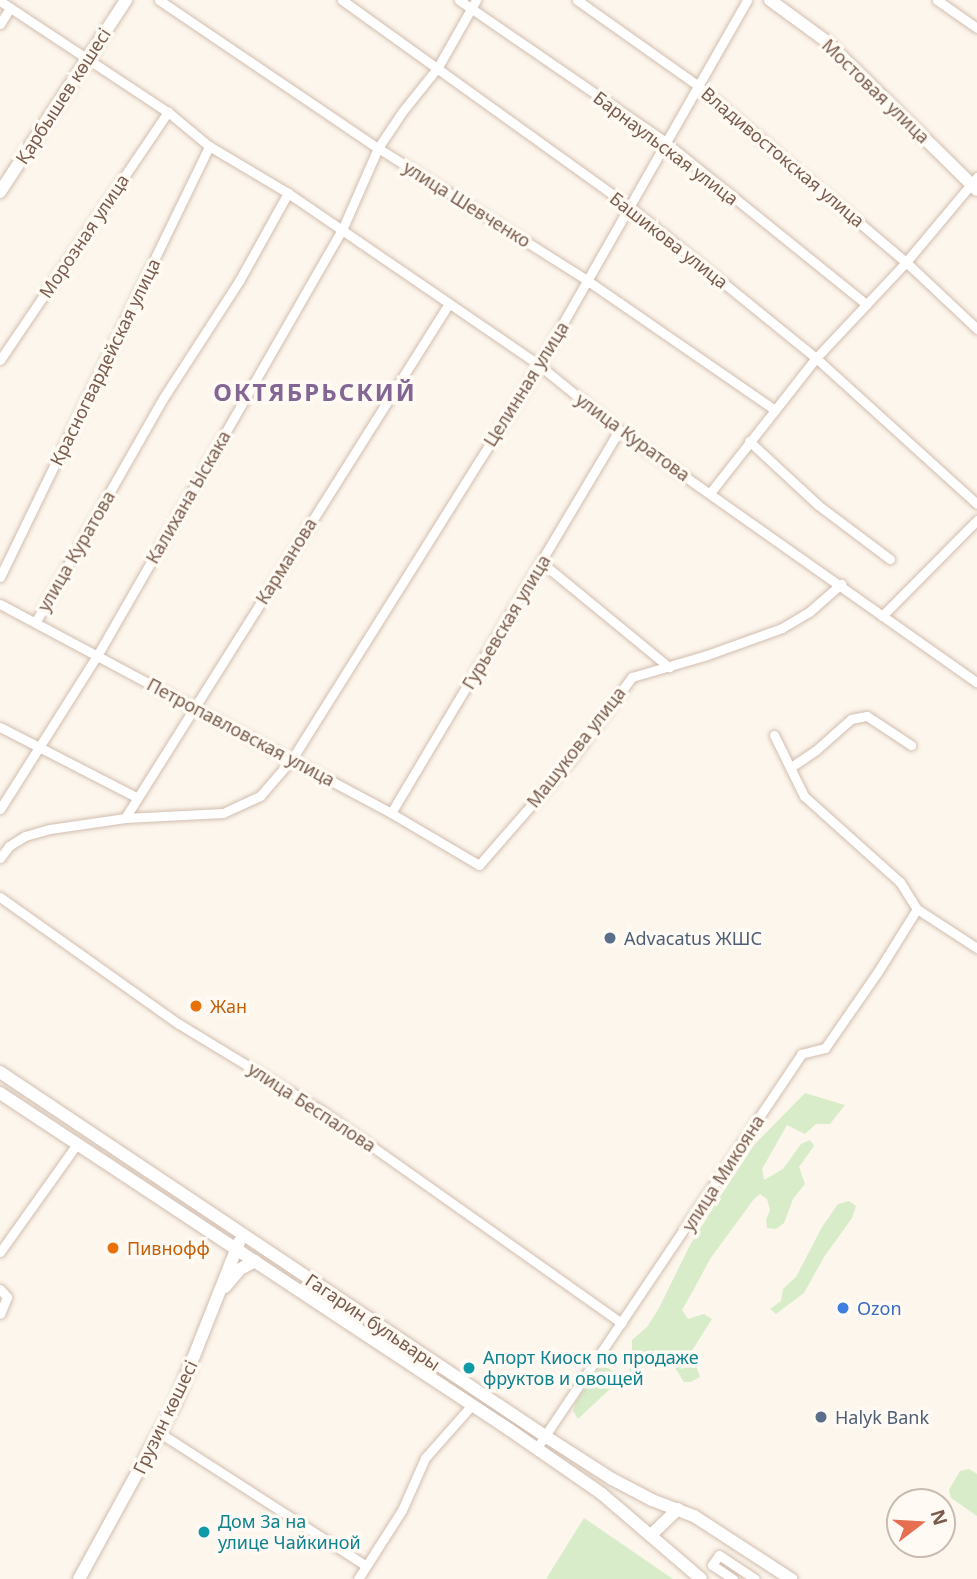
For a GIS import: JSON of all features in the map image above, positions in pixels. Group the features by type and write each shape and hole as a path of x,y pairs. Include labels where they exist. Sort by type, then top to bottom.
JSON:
{"main road":[{"name":"Қарбышев көшесі","path":"1,188 126,0"},
{"name":"Мостовая улица","path":"770,0 826,41 975,184"},
{"name":"Гагарин бульвары","path":"0,1072 612,1479 652,1500 678,1509 790,1579"},
{"name":"Гагарин бульвары","path":"0,1093 602,1494 652,1534 701,1579"},
{"name":"Грузин көшесі","path":"79,1579 175,1404 242,1235"},
{"path":"218,1295 240,1269 255,1261"},
{"path":"652,1534 678,1509"}],"street":[{"name":"улица Шевченко","path":"159,0 378,148 588,281 775,410"},
{"name":"Башикова улица","path":"342,0 630,207 816,358 977,503"},
{"name":"Барнаульская улица","path":"459,0 473,4 664,141 866,304"},
{"name":"Владивостокская улица","path":"577,0 697,85 906,262 977,329"},
{"name":"Целинная улица","path":"0,858 9,846 25,836 50,829 125,818 223,813 260,796 292,760 539,365 630,207 664,141 747,0"},
{"path":"937,0 977,28"},
{"name":"улица Куратова","path":"0,1 86,60 168,111 209,146 288,193 539,365 620,430 841,584 977,683"},
{"name":"Калихана Ыскака","path":"0,809 98,654 342,230 378,148 401,112 438,67 473,4"},
{"path":"0,24 10,8"},
{"name":"Морозная улица","path":"0,360 168,111"},
{"name":"Красногвардейская улица","path":"0,577 209,146"},
{"path":"710,493 816,358 975,184"},
{"name":"улица Куратова","path":"36,621 162,400 239,281 288,193"},
{"name":"Карманова","path":"125,818 448,305"},
{"name":"Гурьевская улица","path":"391,813 620,430"},
{"path":"749,441 818,505 890,559"},
{"path":"882,616 977,520"},
{"path":"541,562 669,667"},
{"name":"Машукова улица","path":"480,865 569,762 632,677 782,628 808,612 841,584"},
{"name":"Петропавловская улица","path":"0,604 98,654 391,813 480,865"},
{"path":"791,767 815,751 851,719 867,716 911,746"},
{"path":"0,727 136,797"},
{"path":"774,735 804,796 900,882 917,909 977,948"},
{"name":"улица Беспалова","path":"0,897 179,1024 322,1111 621,1322"},
{"name":"улица Микояна","path":"536,1449 801,1054 825,1048 917,909"},
{"path":"0,1252 77,1144"},
{"path":"0,1289 7,1297 0,1314"},
{"path":"358,1579 414,1488 425,1458 471,1406"},
{"path":"160,1433 366,1566"},
{"path":"733,1579 712,1565 719,1555 755,1579"}],"green space":[{"path":"805,1093 845,1105 830,1124 816,1124 805,1134 787,1125 762,1169 764,1180 783,1169 801,1144 810,1140 814,1146 799,1167 805,1184 793,1199 784,1223 776,1229 767,1228 766,1220 770,1210 767,1199 760,1194 754,1199 710,1259 682,1310 688,1319 704,1314 712,1319 691,1352 700,1377 684,1382 669,1358 656,1352 652,1359 639,1363 625,1388 610,1389 578,1419 573,1411 576,1401 599,1369 606,1367 617,1373 629,1371 636,1356 632,1351 632,1340 647,1327 659,1308 690,1245 719,1198 754,1145"},
{"path":"849,1201 856,1206 852,1218 824,1257 804,1293 776,1314 770,1309 781,1301 783,1289 796,1277 822,1227 838,1204"},
{"path":"969,1469 977,1474 977,1516 956,1501 956,1488 950,1488 960,1471"},
{"path":"584,1518 673,1579 546,1579"}],"place":[{"name":"Advacatus ЖШС","path":"610,938"},
{"name":"Жан","path":"196,1006"},
{"name":"Пивнофф","path":"113,1248"},
{"name":"Ozon","path":"843,1308"},
{"name":"Апорт Киоск по продаже фруктов и овощей","path":"469,1368"},
{"name":"Halyk Bank","path":"821,1417"},
{"name":"Дом 3а на улице Чайкиной","path":"204,1532"}],"district":[{"name":"ОКТЯБРЬСКИЙ","path":"315,392"}]}
